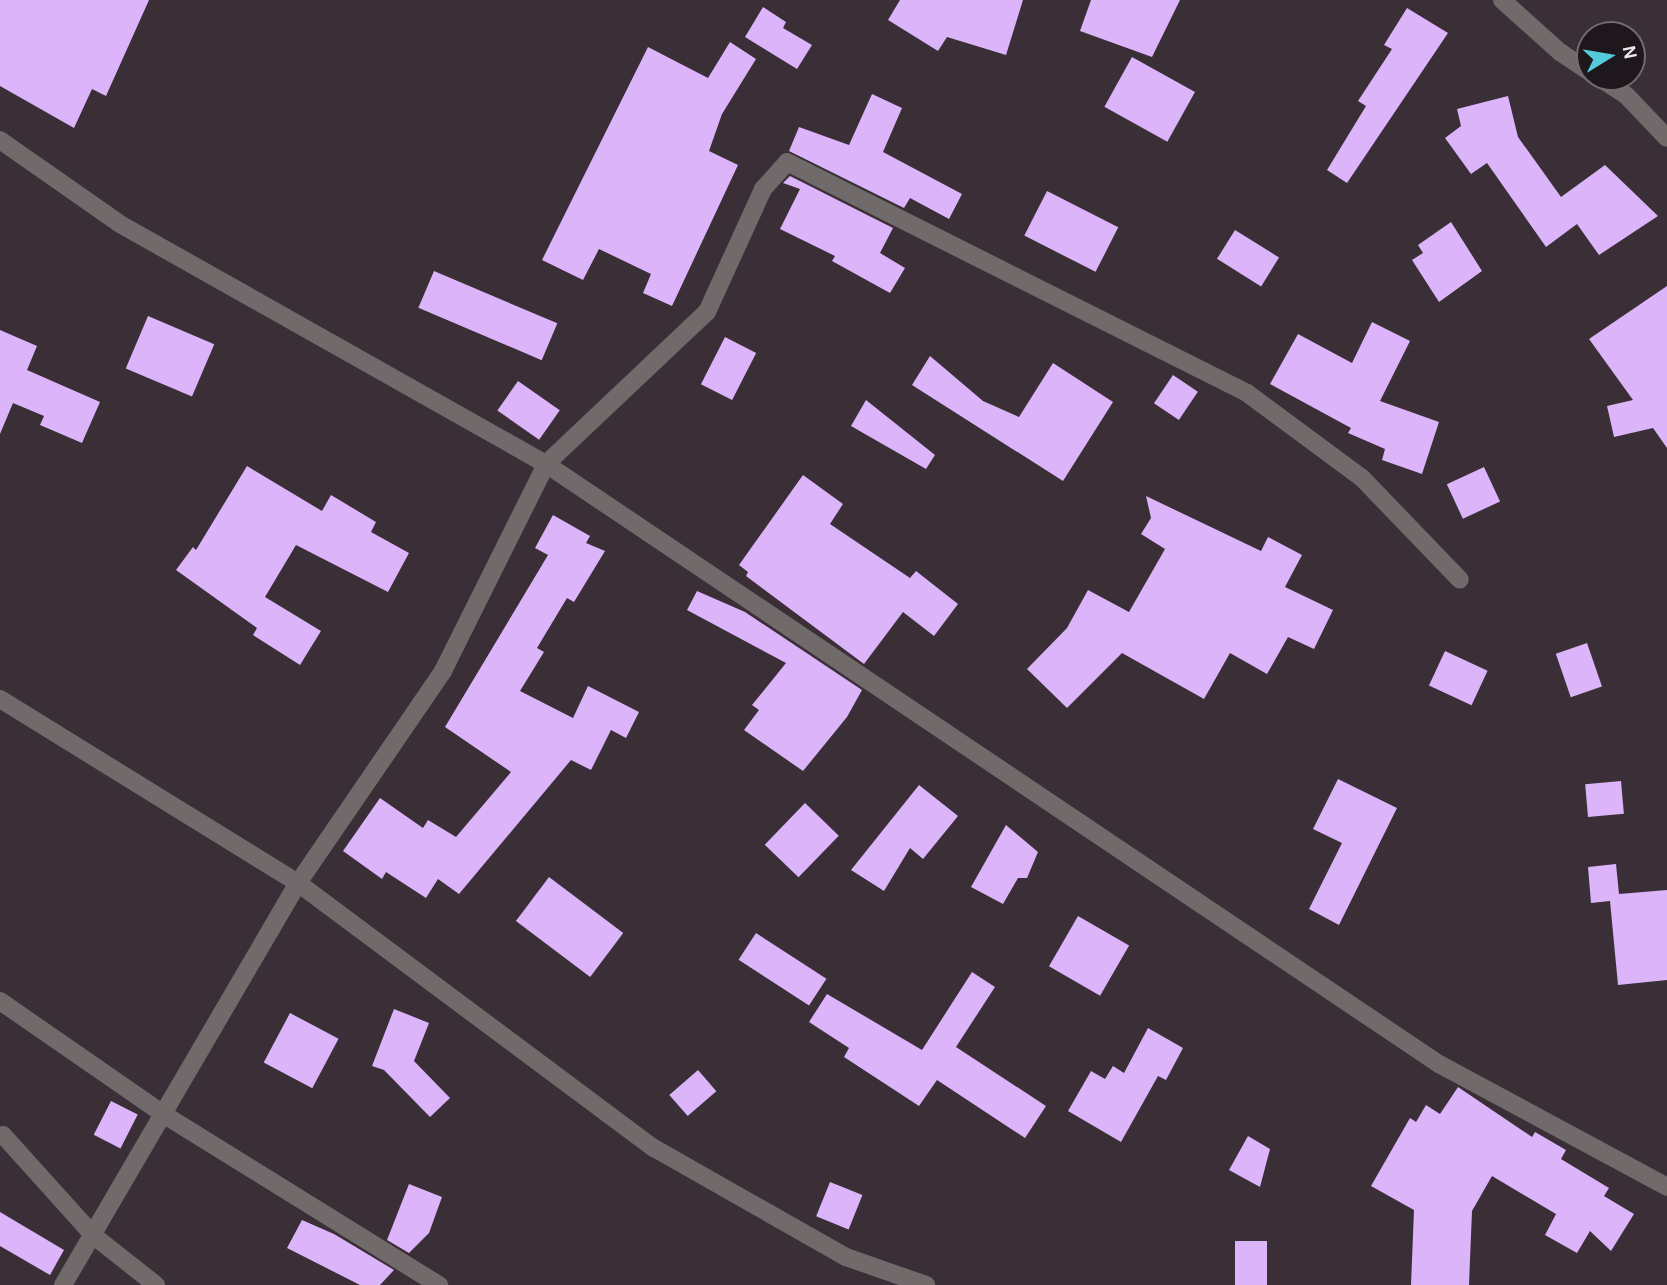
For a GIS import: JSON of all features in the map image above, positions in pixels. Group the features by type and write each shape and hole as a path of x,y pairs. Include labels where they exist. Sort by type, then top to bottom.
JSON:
{"street":[{"path":"1502,0 1560,52 1576,63"},
{"path":"1619,91 1667,138"},
{"path":"0,140 120,224 546,464 1439,1064 1667,1187"},
{"path":"64,1285 298,883 443,671 546,464 707,312 762,189 787,162 1247,393 1362,478 1460,580"},
{"path":"0,699 298,883 654,1148 846,1257 926,1285"},
{"path":"0,1001 163,1114 439,1285"},
{"path":"2,1135 94,1236 156,1285"}],"building":[{"path":"0,0 149,0 106,96 92,89 74,128 0,86"},
{"path":"900,0 1023,0 1006,55 947,37 938,51 888,20"},
{"path":"1091,0 1180,0 1152,57 1080,31"},
{"path":"763,7 786,22 783,28 812,45 797,69 745,37"},
{"path":"1407,8 1448,33 1347,183 1327,170 1366,106 1358,101 1392,49 1384,45"},
{"path":"730,42 756,59 722,114 709,151 738,165 672,306 643,293 651,274 599,249 583,280 542,260 648,47 708,78"},
{"path":"1132,57 1195,92 1167,142 1104,107"},
{"path":"872,94 902,108 883,152 962,194 949,219 910,198 904,208 789,151 799,127 849,145"},
{"path":"1508,96 1518,137 1561,197 1605,165 1658,216 1599,255 1577,224 1546,247 1487,163 1471,174 1445,138 1461,126 1457,109"},
{"path":"790,176 893,228 880,253 905,268 890,293 832,261 835,256 780,229 800,189 783,183"},
{"path":"1047,191 1118,227 1096,272 1024,236"},
{"path":"1451,222 1482,271 1439,302 1412,260 1423,253 1418,245"},
{"path":"1235,230 1279,258 1261,286 1217,259"},
{"path":"434,271 557,323 542,360 418,308"},
{"path":"1667,286 1667,448 1653,428 1614,437 1607,406 1633,400 1589,339"},
{"path":"148,316 214,344 192,397 126,368"},
{"path":"1372,322 1410,341 1380,401 1439,422 1422,474 1382,460 1385,449 1348,433 1351,428 1270,384 1298,334 1352,363"},
{"path":"0,330 37,346 27,370 100,402 82,443 40,425 44,416 13,403 0,434"},
{"path":"725,337 756,353 732,400 701,384"},
{"path":"930,356 983,401 1019,417 1053,363 1113,402 1063,481 912,385"},
{"path":"1173,375 1198,392 1179,420 1154,403"},
{"path":"518,381 560,410 539,440 497,410"},
{"path":"866,400 935,455 926,469 851,426"},
{"path":"247,466 322,511 331,495 376,522 371,532 409,553 388,592 296,545 265,597 321,631 300,665 253,635 257,628 176,570 193,547 196,550"},
{"path":"1484,467 1500,501 1463,519 1447,484"},
{"path":"803,475 843,504 830,524 910,578 916,571 958,604 934,636 903,612 864,664 746,576 748,572 739,565"},
{"path":"1146,496 1261,551 1268,537 1302,555 1285,587 1333,610 1314,649 1288,637 1267,674 1230,653 1204,699 1122,653 1067,708 1027,669 1067,628 1088,590 1129,612 1165,549 1141,534 1151,518"},
{"path":"553,515 590,536 586,543 605,551 574,602 567,598 537,648 544,652 520,691 573,718 588,686 639,712 626,738 611,730 591,770 571,760 459,894 438,879 426,898 386,872 382,879 343,851 380,798 423,828 428,820 456,837 511,772 445,727 548,555 535,548"},
{"path":"697,591 745,612 862,690 847,717 803,771 744,730 759,710 752,705 786,663 687,610"},
{"path":"1587,643 1602,686 1571,697 1556,654"},
{"path":"1445,651 1488,671 1472,705 1429,685"},
{"path":"1338,779 1397,808 1339,925 1309,909 1342,843 1313,829"},
{"path":"1621,781 1624,814 1588,817 1585,784"},
{"path":"919,785 958,816 923,859 910,848 884,891 851,870"},
{"path":"805,803 839,836 799,877 765,845"},
{"path":"1006,825 1038,852 1027,878 1018,878 1003,904 971,887"},
{"path":"1616,864 1619,894 1667,890 1667,980 1618,985 1610,901 1591,903 1588,867"},
{"path":"549,877 623,933 590,977 516,921"},
{"path":"1078,916 1129,946 1100,996 1049,966"},
{"path":"756,933 826,979 809,1006 739,960"},
{"path":"972,972 995,987 956,1047 1046,1106 1025,1138 937,1080 919,1106 844,1057 849,1048 809,1022 827,994 922,1050"},
{"path":"394,1009 429,1023 414,1061 450,1098 430,1117 384,1070 372,1066"},
{"path":"290,1013 339,1039 312,1088 264,1062"},
{"path":"1148,1028 1183,1048 1166,1080 1158,1076 1121,1142 1068,1111 1091,1071 1105,1079 1113,1066 1124,1073"},
{"path":"698,1070 716,1091 688,1116 669,1095"},
{"path":"1458,1087 1532,1137 1535,1132 1566,1150 1561,1159 1609,1188 1604,1196 1634,1214 1611,1251 1590,1231 1577,1253 1545,1235 1556,1214 1492,1176 1472,1211 1469,1285 1411,1285 1414,1210 1371,1186 1410,1118 1416,1122 1426,1105 1440,1114"},
{"path":"111,1101 138,1115 120,1148 94,1135"},
{"path":"1248,1136 1270,1149 1260,1187 1229,1170"},
{"path":"830,1182 862,1195 849,1229 816,1216"},
{"path":"409,1184 442,1197 429,1233 409,1253 387,1240"},
{"path":"0,1212 64,1250 50,1275 0,1246"},
{"path":"302,1220 334,1234 394,1270 380,1285 360,1285 287,1248"},
{"path":"1235,1241 1267,1241 1267,1285 1235,1285"}]}
